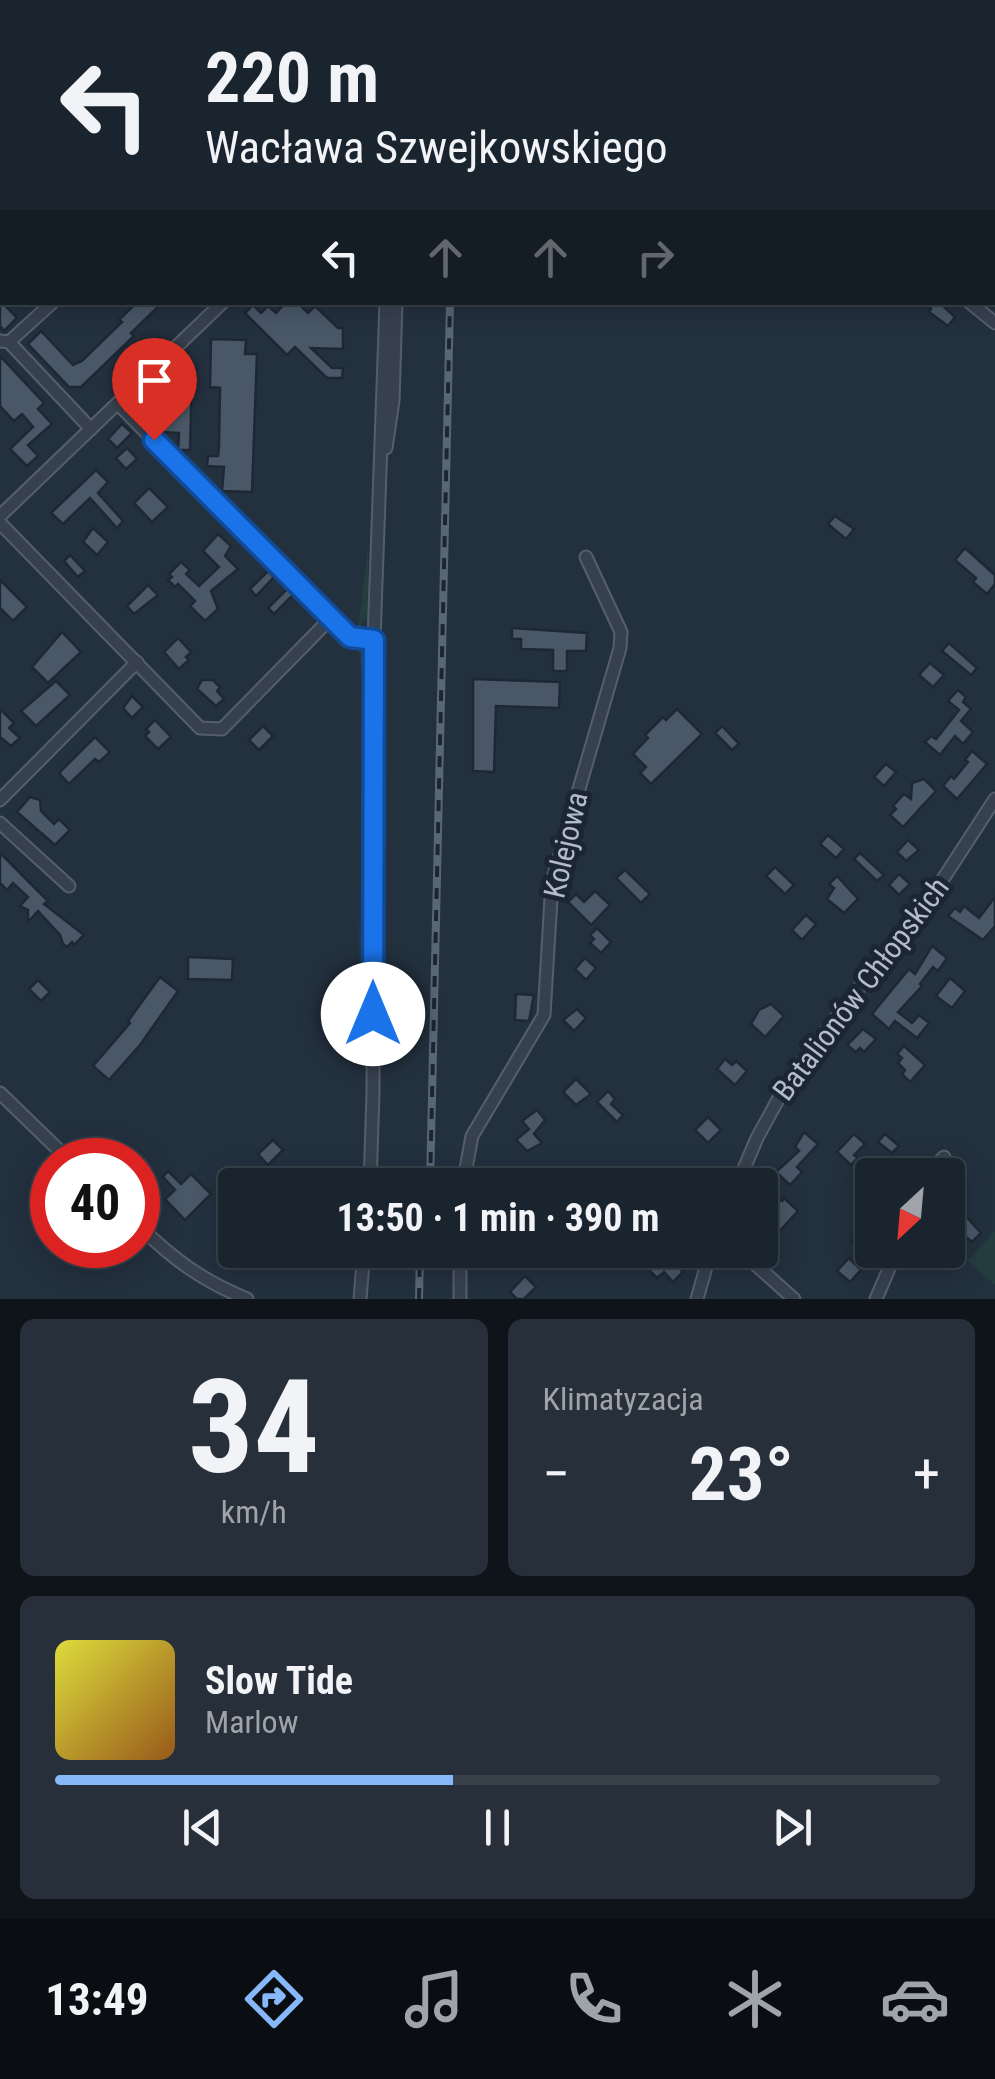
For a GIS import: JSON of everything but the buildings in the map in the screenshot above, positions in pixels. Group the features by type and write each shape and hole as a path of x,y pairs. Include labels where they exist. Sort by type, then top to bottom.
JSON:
{"street":[{"path":"50,305 5,342 91,429"},
{"path":"219,305 0,519 200,728 222,729 330,619"},
{"path":"371,1168 374,640 386,305"},
{"path":"382,467 393,402 396,305"},
{"path":"974,305 995,323"},
{"path":"118,404 330,619 350,637 374,640"},
{"name":"Kolejowa","path":"466,1168 472,1136 544,1016 552,882 620,648 621,632 586,556"},
{"path":"0,800 137,662"},
{"name":"Batalionów Chłopskich","path":"744,1168 791,1076 943,879 995,799"},
{"path":"0,823 69,886"},
{"path":"0,1093 46,1138"},
{"path":"160,1245 186,1268 247,1299"},
{"path":"360,1299 363,1268"},
{"path":"460,1268 460,1299"},
{"path":"697,1299 706,1268"},
{"path":"759,1268 794,1299"},
{"path":"876,1299 889,1268"}],"green space":[{"path":"368,549 368,617 358,628"},
{"path":"358,645 368,654 364,855 365,706"},
{"path":"359,863 360,1061 358,1063"},
{"path":"364,863 367,1049 364,1058"},
{"path":"995,1231 995,1285 968,1261"}],"railway":[{"path":"430,1168 450,305"},
{"path":"419,1299 420,1268"}],"route":[{"path":"154,440 330,619 350,637 374,640 373,1014"}]}
